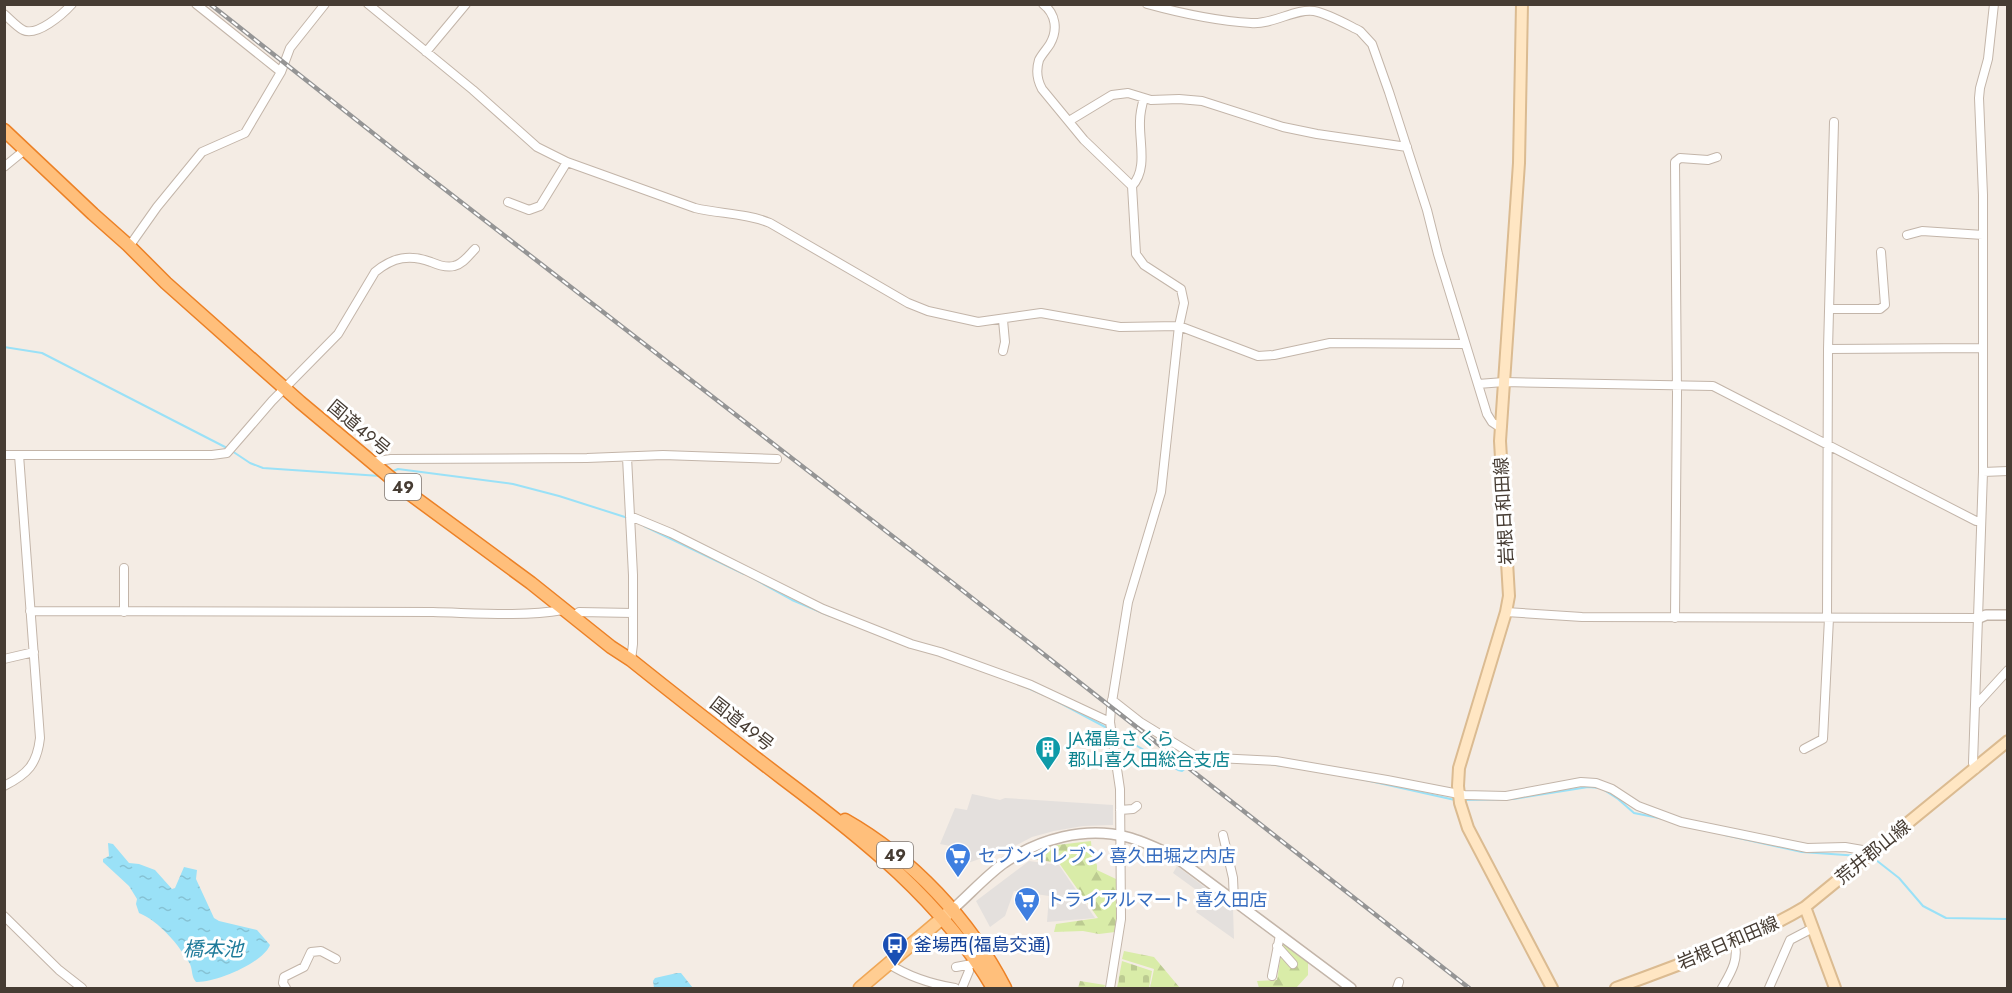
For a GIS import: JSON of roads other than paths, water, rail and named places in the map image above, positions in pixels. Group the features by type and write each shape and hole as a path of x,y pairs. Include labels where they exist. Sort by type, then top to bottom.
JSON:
{"highway":[{"name":"国道49号","path":"4,130 174,290 285,389 372,462 567,614 631,660 828,812 902,875 943,918 973,964 993,988"},
{"name":"国道49号","path":"828,812 858,827 889,849 953,909 987,956 1005,988"}],"main road":[{"name":"岩根日和田線","path":"1522,4 1519,163 1500,441 1509,596 1461,759 1458,783 1468,828 1552,988"},
{"name":"荒井郡山線","path":"1805,908 2007,741"},
{"name":"岩根日和田線","path":"1616,988 1734,942 1805,908"},
{"path":"1805,908 1835,988"},
{"path":"860,988 953,909"}],"street":[{"path":"4,14 21,29 29,31 48,25 72,4"},
{"path":"196,4 280,72"},
{"path":"128,245 202,152 245,133 280,72 290,48 325,4"},
{"path":"368,4 537,147 567,162 695,208 746,215 771,223 908,303 928,311 978,322 1041,313 1120,327 1179,326 1258,356 1274,355 1330,343 1465,344"},
{"path":"426,52 466,4"},
{"path":"1043,4 1053,16 1054,32 1051,43 1040,58 1037,77 1042,89 1084,140 1132,186 1136,254 1144,265 1180,289 1184,303 1179,326 1161,492 1128,602 1112,700 1110,722 1119,778 1121,919 1110,988"},
{"path":"1147,4 1251,23 1262,23 1313,11 1360,31 1372,44 1407,147 1489,419 1501,428"},
{"path":"1975,769 1973,763 1983,472 1983,195 1979,98 1988,59 1994,4"},
{"path":"1069,121 1116,94 1128,93 1151,100 1202,101 1283,127 1407,147"},
{"path":"1132,186 1137,179 1142,157 1140,125 1144,98"},
{"path":"1804,749 1823,740 1828,618 1828,349 1834,122"},
{"path":"4,167 26,149"},
{"path":"1675,618 1676,162 1680,158 1708,160 1718,157"},
{"path":"508,202 529,210 540,206 567,162"},
{"path":"1908,235 1922,231 1983,236"},
{"path":"4,455 227,453 338,334 375,272 381,266 393,260 415,256 440,265 453,266 467,258 475,249"},
{"path":"1829,309 1880,309 1885,305 1881,252"},
{"path":"1003,320 1005,342 1003,351"},
{"path":"1828,349 1982,348"},
{"path":"1478,384 1504,382 1677,384 1717,387 1933,499 1981,521"},
{"path":"4,786 21,777 34,764 38,755 40,728 19,455"},
{"path":"372,462 402,459 663,456 777,459"},
{"path":"627,457 633,613 631,660"},
{"path":"1983,472 2007,471"},
{"path":"630,516 671,533 823,609 910,644 940,652 1031,685 1110,722"},
{"path":"124,568 124,612"},
{"path":"30,611 633,613"},
{"path":"1506,612 1582,617 1675,618 1979,618 1986,615 2007,615"},
{"path":"4,659 33,652"},
{"path":"1976,705 2007,670"},
{"path":"1112,700 1140,722 1197,757 1276,761 1459,794 1506,796 1581,783 1596,783 1611,789 1638,806 1681,822 1807,848 1845,847 1874,852"},
{"path":"1120,810 1133,809 1137,806"},
{"path":"953,909 1004,863 1045,842 1077,834 1120,835 1143,842 1173,856 1351,988"},
{"path":"1223,835 1232,870 1234,901"},
{"path":"4,916 59,970 82,988"},
{"path":"1769,988 1790,940 1813,928"},
{"path":"1272,976 1280,935"},
{"path":"1722,988 1736,958 1737,950 1734,942"},
{"path":"1277,946 1293,964"},
{"path":"286,988 283,983 284,977 304,967 311,952 321,951 336,959"},
{"path":"889,963 899,970 930,983 955,988"},
{"path":"956,967 973,964"},
{"path":"962,988 973,964"}],"water":[{"name":"橋本池","path":"108,843 113,844 129,863 155,870 172,889 175,888 184,867 197,870 196,879 214,918 257,930 270,945 266,952 238,971 215,979 196,982 190,964 180,949 168,934 139,913 137,899 129,886 103,862 103,859 109,856"},
{"path":"681,973 693,988 654,988 655,978"}],"waterway":[{"path":"4,347 42,353 227,448"},
{"path":"232,451 250,463 263,468 380,476"},
{"path":"391,472 398,469 513,484 628,518"},
{"path":"644,526 744,574"},
{"path":"749,576 792,600 830,616"},
{"path":"1021,685 1044,695"},
{"path":"1049,697 1107,728"},
{"path":"1115,733 1178,770 1182,771 1191,764 1204,761"},
{"path":"1270,764 1282,766"},
{"path":"1361,779 1455,800"},
{"path":"1464,800 1513,799 1588,787 1601,788 1634,813 1664,819"},
{"path":"1725,835 1802,852 1860,856"},
{"path":"1876,860 1899,878 1923,906 1946,918 2008,919"}],"railway":[{"path":"210,4 1469,988"}],"place":[{"name":"JA福島さくら 郡山喜久田総合支店","path":"1048,772"},
{"name":"セブンイレブン 喜久田堀之内店","path":"958,879"},
{"name":"トライアルマート 喜久田店","path":"1027,923"},
{"name":"釜場西(福島交通)","path":"895,968"}]}
